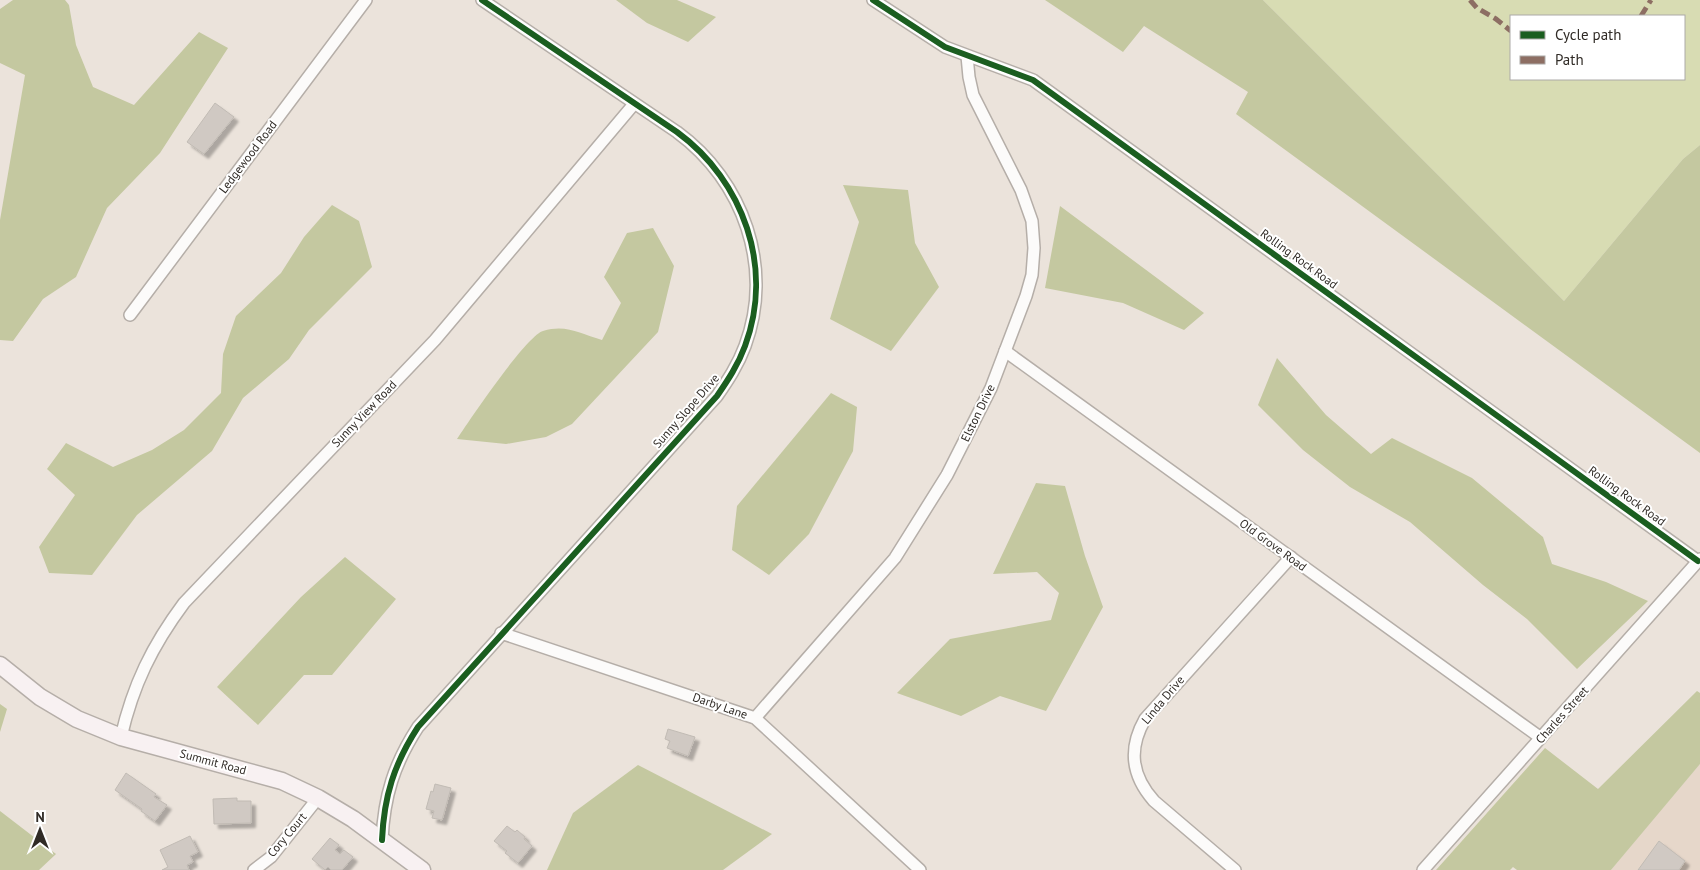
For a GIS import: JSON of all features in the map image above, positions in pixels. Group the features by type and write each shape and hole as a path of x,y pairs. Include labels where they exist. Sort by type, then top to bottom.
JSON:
{"main road":[{"name":"Summit Road","path":"0,665 40,697 77,719 121,737 282,781 318,798 353,819 422,870"}],"street":[{"name":"Ledgewood Road","path":"130,315 366,0"},
{"name":"Sunny Slope Drive","path":"382,840 386,799 398,761 407,743 430,711 717,396 737,364 750,328 756,290 753,252 746,224 735,198 720,174 701,152 682,136 482,0"},
{"name":"Rolling Rock Road","path":"872,0 944,47 1033,80 1699,560"},
{"name":"Elston Drive","path":"755,718 895,558 948,475 992,388 1032,275 1034,248 1032,221 1021,190 973,95 967,56"},
{"name":"Sunny View Road","path":"121,737 136,682 165,628 184,603 435,340 634,104"},
{"name":"Old Grove Road","path":"1005,351 1541,738"},
{"name":"Linda Drive","path":"1235,870 1146,791 1135,768 1135,742 1145,719 1291,558"},
{"name":"Charles Street","path":"1423,870 1699,560"},
{"name":"Darby Lane","path":"501,633 755,718 920,870"},
{"name":"Cory Court","path":"254,870 270,857 318,798"}],"shaded area":[{"path":"1700,764 1700,870 1611,870 1649,824"}],"green space":[{"path":"13,0 65,0 69,5 76,45 93,87 134,105 199,32 228,48 160,153 107,208 76,277 43,299 13,341 0,340 0,220 25,75 0,63 0,9"},
{"path":"616,0 677,0 716,17 688,42 647,23"},
{"path":"1045,0 1263,0 1564,301 1683,159 1700,145 1700,453 1236,114 1248,92 1144,26 1123,52"},
{"path":"1263,0 1700,0 1700,145 1683,159 1564,301"},
{"path":"843,185 908,190 915,243 939,287 891,351 830,319 859,222"},
{"path":"332,205 359,221 372,267 309,330 289,359 243,398 212,451 137,515 92,575 49,573 39,547 75,495 47,469 66,443 113,467 152,450 184,430 221,393 223,354 236,316 281,273 304,237"},
{"path":"1060,206 1204,313 1184,330 1123,303 1045,288"},
{"path":"653,228 674,266 658,332 572,424 546,437 506,444 457,439 498,380 535,336 543,331 566,329 602,340 621,303 604,277 627,233"},
{"path":"1277,358 1326,415 1371,454 1392,438 1472,478 1543,537 1552,564 1606,582 1648,601 1577,669 1527,619 1483,585 1410,522 1350,487 1303,450 1258,405"},
{"path":"831,393 857,407 853,451 809,534 769,575 732,550 737,506"},
{"path":"1036,483 1065,486 1085,556 1103,607 1046,711 1000,696 961,716 897,693 950,639 1051,620 1059,593 1037,572 993,574"},
{"path":"345,557 396,599 332,675 304,675 258,725 217,687 301,597"},
{"path":"1697,691 1700,693 1700,764 1611,870 1517,870 1513,867 1510,870 1436,870 1545,748 1598,789"},
{"path":"0,704 7,709 0,732"},
{"path":"638,765 772,834 723,870 547,870 573,813"},
{"path":"0,811 56,854 39,870 0,870"}],"building":[{"path":"215,103 234,117 204,154 187,142"},
{"path":"668,729 695,737 688,756 667,748 670,741 665,739"},
{"path":"126,773 156,794 154,797 167,805 155,821 141,811 142,809 115,790"},
{"path":"435,784 451,788 442,820 432,818 434,811 426,809"},
{"path":"237,798 237,801 251,801 251,823 214,824 213,799"},
{"path":"507,826 515,832 517,830 532,846 518,863 494,841"},
{"path":"190,836 198,852 190,856 193,862 187,865 189,870 162,870 168,867 160,850"},
{"path":"330,838 339,845 335,850 340,854 344,850 353,857 342,870 331,870 328,867 325,870 312,859"},
{"path":"1659,841 1685,861 1679,870 1638,870"}],"marked path":[{"path":"1470,0 1477,8 1510,30"},
{"path":"1642,15 1651,0"}],"cycle path":[{"path":"382,840 385,809 392,781 403,754 418,727 717,396 742,353 753,316 756,287 754,257 747,228 736,201 720,175 700,152 677,132 482,0"},
{"path":"873,0 945,47 1033,80 1698,561"}]}
